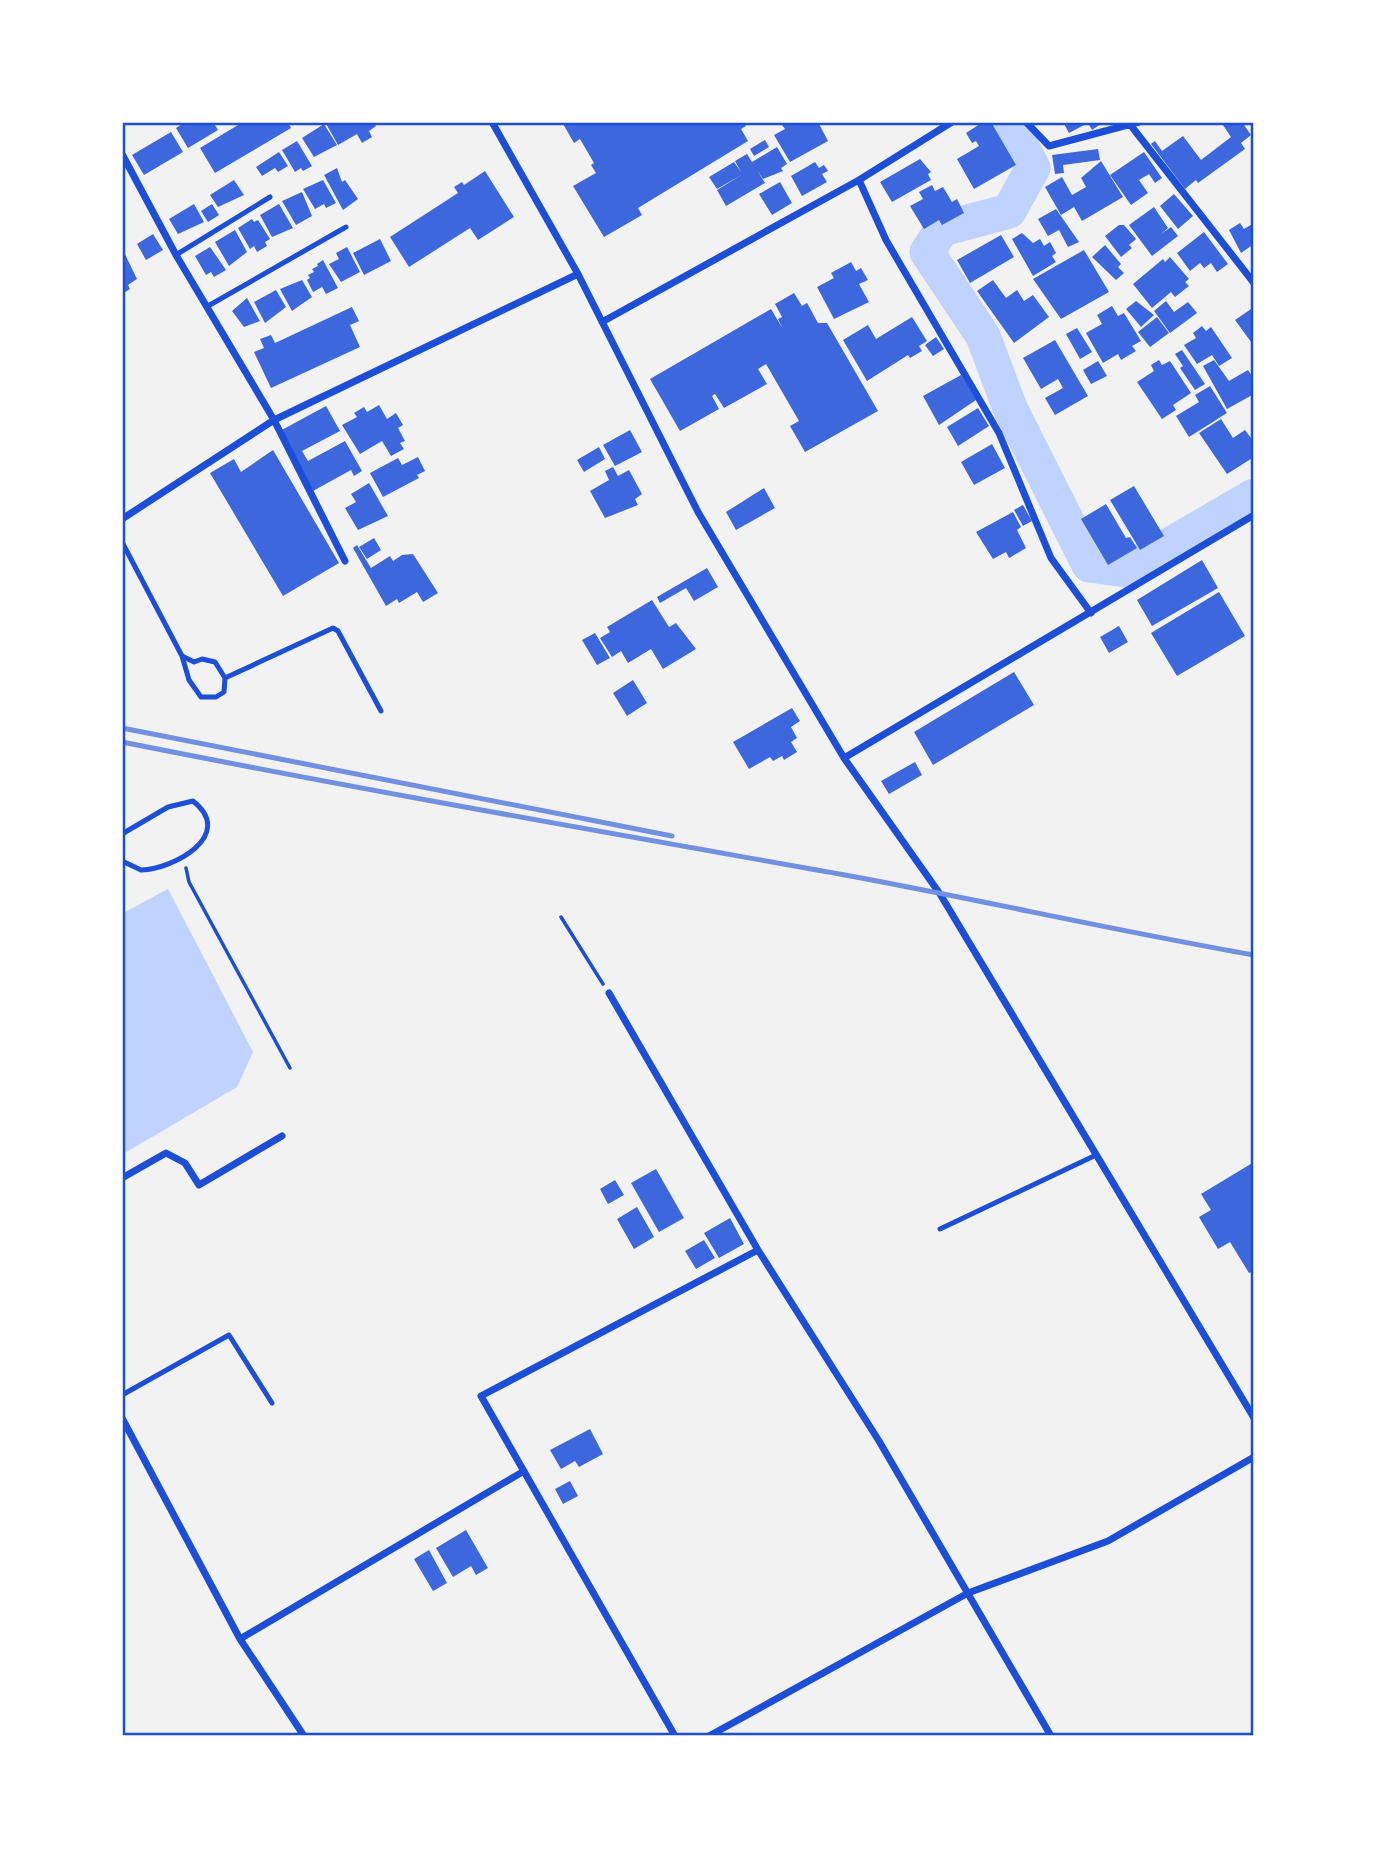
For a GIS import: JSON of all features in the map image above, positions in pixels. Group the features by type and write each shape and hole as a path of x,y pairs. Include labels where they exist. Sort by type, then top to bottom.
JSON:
{"street":[{"path":"492,122 578,274 698,512 844,758 940,894 1094,1156 1253,1415"},
{"path":"602,322 859,180 952,122"},
{"path":"1026,122 1049,146 1135,125 1254,283"},
{"path":"122,154 176,254 274,420 345,561"},
{"path":"859,180 886,240 999,433 1051,558 1091,613"},
{"path":"122,519 274,420 578,274"},
{"path":"844,758 1254,515"},
{"path":"608,993 758,1250 879,1441 1051,1735"},
{"path":"122,1178 166,1153 185,1163 200,1185 282,1136"},
{"path":"675,1735 481,1396 758,1250"},
{"path":"122,1418 240,1639 304,1735"},
{"path":"709,1735 968,1593 1108,1541 1254,1457"},
{"path":"240,1639 524,1471"}],"lane":[{"path":"176,254 270,197"},
{"path":"208,306 346,227"},
{"path":"122,542 182,656 188,680 201,697 216,697 224,692 225,678 215,662 202,659 194,662 182,656"},
{"path":"225,678 333,628 381,711"},
{"path":"122,834 182,802 193,801 205,811 208,819 206,837 197,848 172,861 141,870 122,861"},
{"path":"940,1229 1094,1156"},
{"path":"122,1395 229,1335 271,1403"}],"path":[{"path":"189,882 290,1068"},
{"path":"561,917 608,993"}],"water":[{"path":"168,889 253,1052 237,1087 123,1154 123,913"}],"building":[{"path":"185,122 213,122 218,130 188,148 176,128"},
{"path":"243,122 288,122 291,128 215,173 200,148"},
{"path":"325,122 373,122 376,126 369,131 372,137 362,143 357,134 338,145"},
{"path":"562,122 744,122 746,126 741,129 748,141 638,208 642,215 604,237 573,186 596,173 591,165 594,163 580,139 574,143"},
{"path":"788,122 818,122 828,141 790,162 774,135 785,129 782,125"},
{"path":"983,122 991,122 1016,165 974,189 957,159 979,146 976,141 972,143 966,133"},
{"path":"1063,122 1104,122 1092,130 1088,123 1069,133"},
{"path":"1221,122 1242,122 1251,135 1241,143 1245,149 1198,183 1196,180 1185,189 1151,144 1155,141 1162,151 1183,136 1201,160 1231,137"},
{"path":"324,124 337,145 314,157 302,138"},
{"path":"171,132 183,152 144,175 132,155"},
{"path":"765,140 769,147 754,156 750,149"},
{"path":"297,141 312,166 295,172 282,150"},
{"path":"777,147 787,164 781,168 783,171 763,179 757,170 765,183 726,206 717,190 743,174 717,189 709,177 734,162 741,172 735,161 747,154 752,162"},
{"path":"1098,149 1100,160 1063,165 1064,173 1055,174 1052,155"},
{"path":"279,152 288,166 278,172 275,168 262,176 256,167"},
{"path":"1144,152 1162,178 1155,183 1149,174 1139,180 1148,193 1131,205 1110,175"},
{"path":"920,159 931,172 928,174 931,180 892,202 880,182"},
{"path":"1101,161 1123,197 1082,221 1074,207 1061,215 1045,187 1062,177 1072,195 1086,187 1081,178"},
{"path":"815,162 819,168 824,165 828,171 822,174 827,182 802,196 791,176"},
{"path":"337,168 342,182 345,180 358,199 343,210 324,175"},
{"path":"485,171 514,217 478,240 470,228 409,267 390,237 458,193 454,187 462,182 464,185"},
{"path":"234,180 244,195 218,207 210,195"},
{"path":"323,180 336,203 326,208 324,204 315,209 303,189"},
{"path":"780,182 792,203 772,215 759,194"},
{"path":"932,185 935,191 943,187 952,202 957,199 964,213 942,225 939,220 924,229 910,206 923,199 919,192"},
{"path":"302,192 312,216 296,225 282,201"},
{"path":"1174,194 1193,216 1178,229 1160,206"},
{"path":"194,204 204,222 178,234 169,219"},
{"path":"212,204 219,215 208,222 201,211"},
{"path":"279,204 293,228 272,237 260,215"},
{"path":"1154,207 1168,228 1161,234 1171,227 1178,236 1152,256 1129,225"},
{"path":"1056,209 1079,242 1068,247 1059,230 1048,236 1038,219"},
{"path":"252,219 254,222 258,220 270,239 265,242 267,246 257,252 254,246 250,249 238,228"},
{"path":"1240,223 1244,229 1254,223 1254,244 1241,253 1229,230"},
{"path":"1119,225 1124,225 1136,239 1129,245 1132,248 1121,257 1105,236"},
{"path":"235,230 247,252 229,266 215,242"},
{"path":"1204,232 1228,264 1217,272 1211,263 1204,268 1200,263 1190,271 1177,253"},
{"path":"1022,233 1033,243 1040,239 1044,246 1050,242 1056,253 1052,256 1056,262 1033,276 1012,239"},
{"path":"153,234 163,250 146,260 137,244"},
{"path":"1001,235 1014,257 970,283 957,260"},
{"path":"380,239 391,261 364,275 353,253"},
{"path":"1105,245 1121,264 1118,267 1124,273 1116,280 1092,257"},
{"path":"210,247 226,270 214,277 211,272 206,275 195,256"},
{"path":"347,247 360,272 341,282 329,264 339,259 336,253"},
{"path":"122,248 137,279 128,285 130,289 122,294"},
{"path":"1084,250 1109,292 1061,319 1033,279"},
{"path":"1170,257 1189,279 1185,282 1189,286 1175,297 1171,292 1152,308 1133,284 1163,259 1165,262"},
{"path":"323,260 338,288 326,294 322,287 313,292 307,280 310,278 308,275 314,272 312,269"},
{"path":"851,262 856,271 861,268 868,280 859,284 869,302 834,319 817,287 834,278 831,273"},
{"path":"302,280 312,297 292,311 280,289"},
{"path":"993,280 1006,298 1017,290 1024,301 1033,295 1049,317 1014,343 977,291"},
{"path":"276,290 286,307 265,323 254,302"},
{"path":"794,293 802,306 807,303 818,323 827,323 878,411 805,452 790,426 799,421 766,364 758,369 767,384 724,408 715,394 712,396 719,409 680,431 650,379 771,309 783,329 778,319 782,317 775,304"},
{"path":"247,298 260,321 244,327 232,311"},
{"path":"1136,301 1154,315 1141,327 1126,309"},
{"path":"1166,301 1174,312 1188,302 1197,313 1170,333 1154,311"},
{"path":"1112,306 1118,316 1124,313 1141,341 1132,346 1136,351 1121,360 1118,354 1103,363 1086,333 1102,324 1097,315"},
{"path":"352,307 359,321 350,325 360,347 271,388 254,352 264,348 260,339 271,335 275,343"},
{"path":"1254,307 1254,346 1235,320"},
{"path":"912,317 927,341 919,346 922,351 910,358 908,355 867,381 843,340 868,325 876,339"},
{"path":"1157,317 1169,333 1150,347 1138,332"},
{"path":"1202,326 1206,331 1211,327 1232,358 1219,366 1212,355 1197,364 1184,345 1196,338 1193,333"},
{"path":"1077,328 1092,352 1080,359 1066,334"},
{"path":"936,337 944,349 933,356 925,345"},
{"path":"1055,340 1088,396 1055,415 1045,398 1063,388 1058,379 1041,389 1023,358"},
{"path":"1182,350 1205,384 1195,390 1180,368 1183,366 1175,354"},
{"path":"1159,360 1162,365 1170,361 1191,393 1173,405 1176,410 1162,419 1137,382 1154,371 1151,365"},
{"path":"1214,360 1229,381 1248,370 1254,379 1254,394 1227,409 1203,366"},
{"path":"1098,361 1107,376 1091,384 1083,370"},
{"path":"961,375 976,400 939,425 923,396"},
{"path":"1210,386 1227,413 1189,437 1176,416 1199,402 1195,395"},
{"path":"379,405 387,419 396,413 403,425 398,428 405,441 400,443 404,449 391,456 382,441 360,454 342,425 357,417 354,413 364,407 367,412"},
{"path":"326,406 340,431 302,451 308,461 345,441 362,471 354,476 351,470 313,491 280,431"},
{"path":"978,408 989,426 958,446 947,427"},
{"path":"1221,419 1233,438 1245,430 1251,438 1254,437 1254,457 1227,474 1199,433"},
{"path":"630,430 642,452 615,466 603,445"},
{"path":"992,444 1005,468 974,485 961,462"},
{"path":"599,447 605,459 584,472 577,460"},
{"path":"273,450 339,563 283,596 210,473 234,459 241,472"},
{"path":"418,457 425,471 417,475 419,478 383,497 370,473 398,458 402,465"},
{"path":"613,467 618,476 629,470 642,494 635,499 638,505 605,518 590,491 609,480 605,471"},
{"path":"369,483 388,516 358,530 345,508 356,502 351,494"},
{"path":"1134,486 1164,536 1140,550 1110,500"},
{"path":"764,488 775,508 736,530 726,512"},
{"path":"1106,504 1126,538 1130,537 1137,548 1108,565 1081,519"},
{"path":"1023,505 1032,521 1023,526 1014,510"},
{"path":"1013,512 1021,527 1017,530 1026,548 1009,558 1006,552 993,559 976,532"},
{"path":"374,538 381,550 367,559 359,547"},
{"path":"357,545 371,568 390,556 393,561 402,555 413,554 438,593 423,602 417,592 399,603 397,599 386,606 353,548"},
{"path":"1202,560 1218,588 1152,626 1137,600"},
{"path":"707,568 718,587 694,601 686,588 660,603 657,597"},
{"path":"1219,592 1245,636 1177,676 1151,633"},
{"path":"652,600 669,627 676,623 696,649 663,669 651,649 628,663 621,651 612,657 600,638 610,632 607,627"},
{"path":"1119,626 1128,642 1109,653 1100,637"},
{"path":"595,633 610,658 597,665 582,640"},
{"path":"1014,672 1034,705 933,765 914,732"},
{"path":"633,680 647,703 627,716 613,693"},
{"path":"792,708 800,721 791,727 797,738 791,742 797,752 784,760 782,756 773,761 770,757 749,769 733,742"},
{"path":"915,762 922,775 889,794 881,781"},
{"path":"1254,1162 1254,1271 1249,1273 1230,1242 1218,1249 1199,1217 1211,1210 1201,1194"},
{"path":"656,1169 684,1218 659,1232 631,1183"},
{"path":"615,1180 624,1195 608,1204 600,1189"},
{"path":"637,1207 654,1237 634,1249 617,1219"},
{"path":"730,1218 744,1244 719,1258 704,1233"},
{"path":"704,1240 715,1258 696,1269 685,1251"},
{"path":"590,1429 603,1454 579,1467 575,1461 561,1469 550,1450"},
{"path":"570,1481 578,1496 563,1504 555,1489"},
{"path":"466,1530 488,1568 476,1575 471,1566 453,1577 436,1548"},
{"path":"429,1550 447,1583 433,1591 414,1559"}],"waterway":[{"path":"1006,122 1014,131 1033,168 1009,211 942,229 927,252 983,336 1010,408 1089,565 1126,570 1254,496"}],"railway":[{"path":"122,728 672,836"},
{"path":"122,742 393,794 845,875 1254,955"}]}
